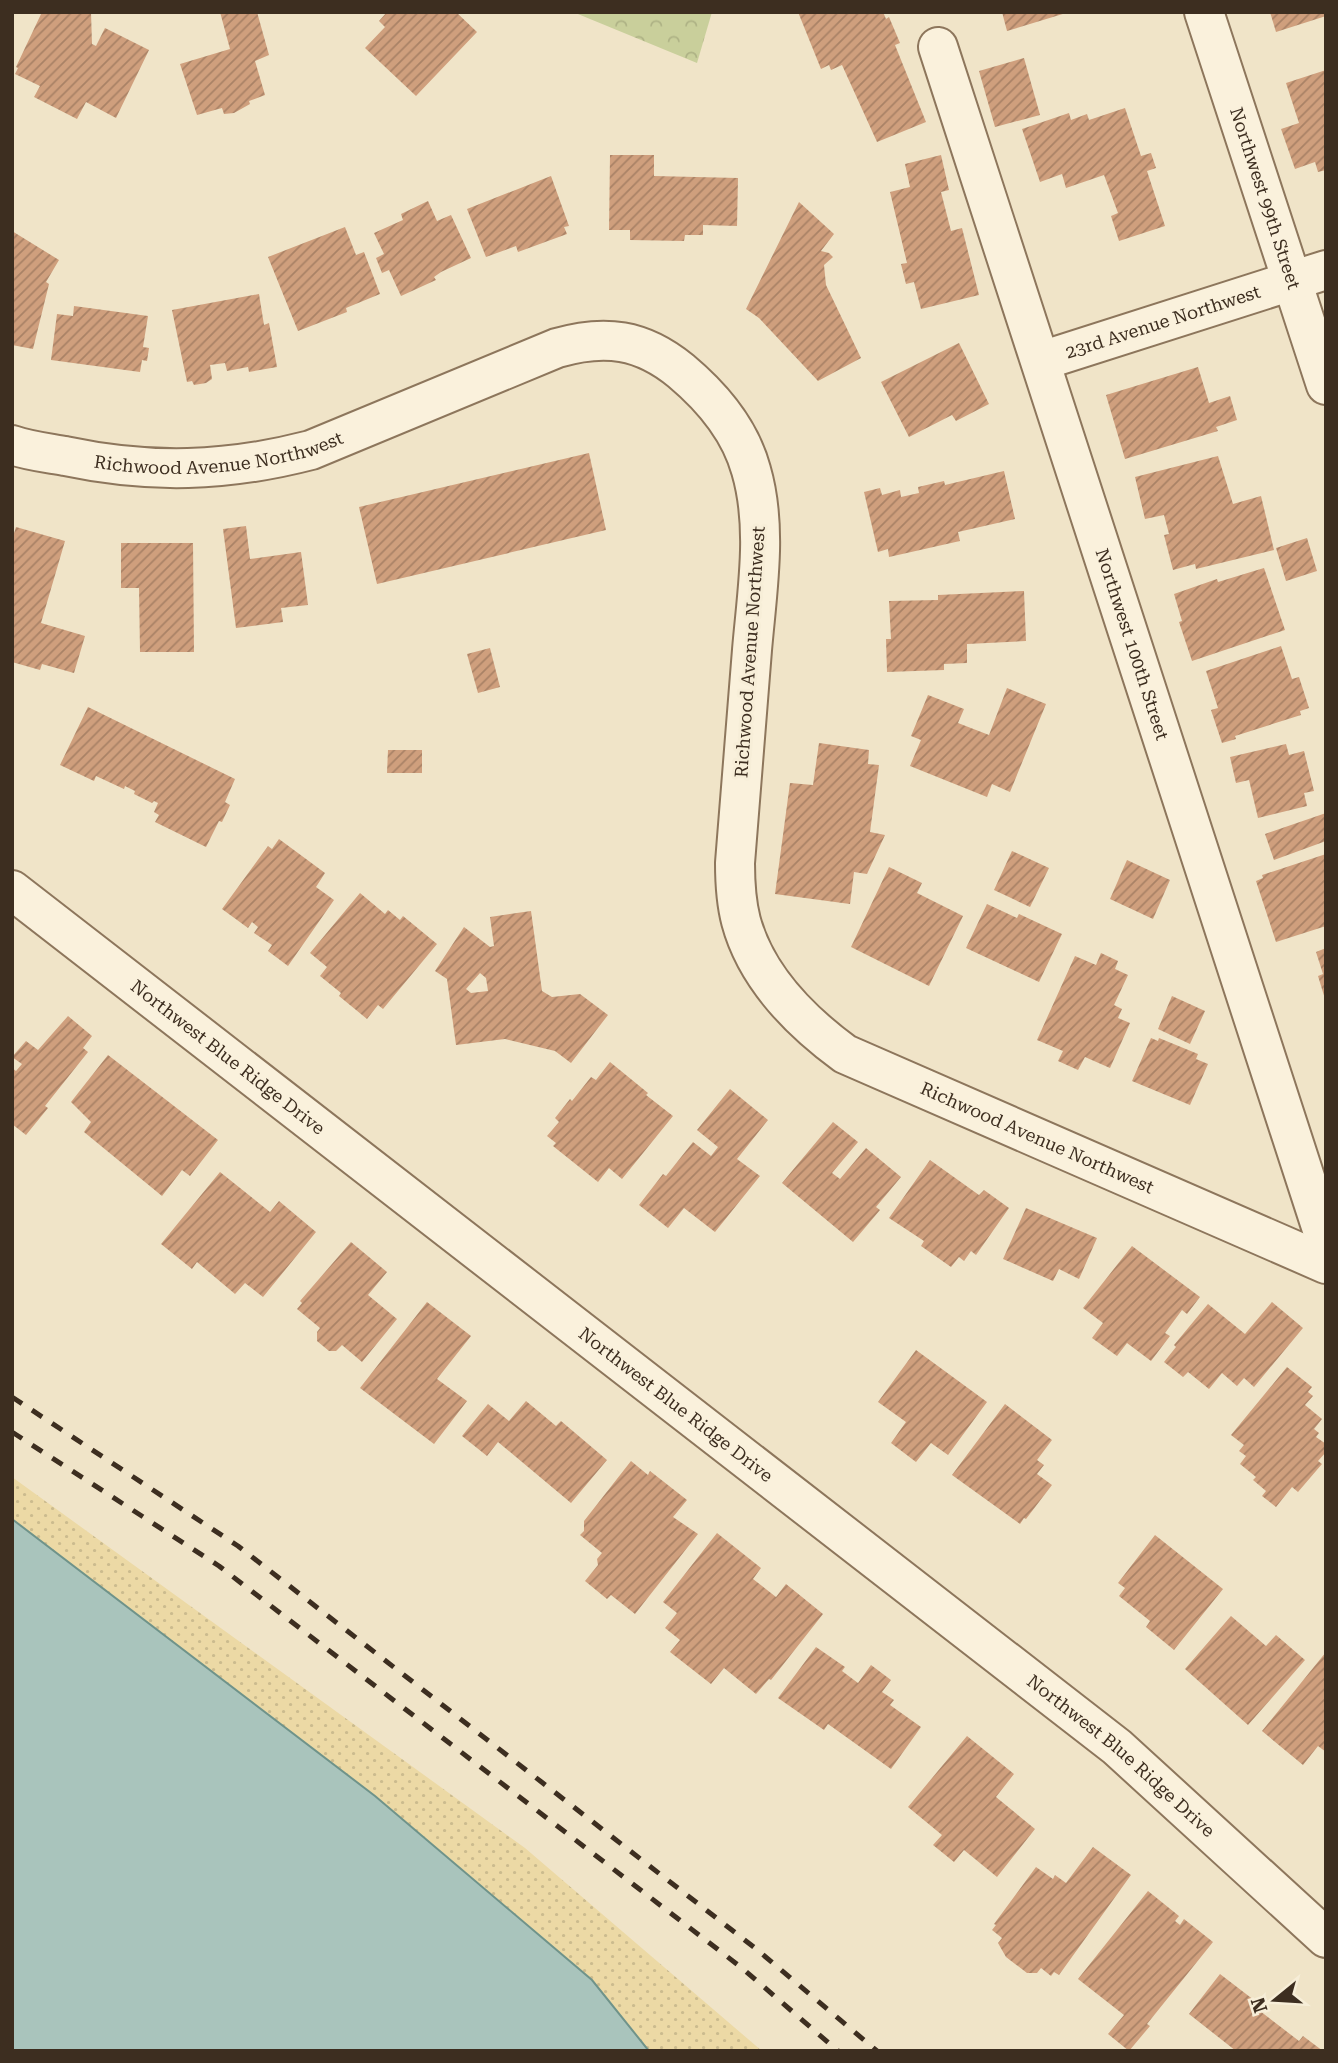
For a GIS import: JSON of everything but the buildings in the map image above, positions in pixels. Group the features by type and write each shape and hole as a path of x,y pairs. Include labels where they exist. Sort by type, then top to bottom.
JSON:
{"street":[{"name":"Northwest 99th Street","path":"1204,12 1309,275 1326,385"},
{"name":"Northwest 100th Street","path":"938,47 1326,1242"},
{"name":"23rd Avenue Northwest","path":"1041,361 1309,275"},
{"name":"Richwood Avenue Northwest","path":"12,445 86,460 151,468 206,468 273,460 311,450 566,345 597,340 623,341 658,355 699,386 720,410 738,438 751,468 758,502 760,540 757,592 735,863 741,921 750,946 765,974 803,1019 845,1054 1326,1264"},
{"name":"Northwest Blue Ridge Drive","path":"12,890 1117,1747 1326,1938"}],"green space":[{"path":"573,12 712,12 697,63"}],"sand":[{"path":"12,1477 525,1848 762,2051 649,2051 592,1980 375,1796 12,1519"}],"water":[{"path":"12,1519 375,1796 592,1980 649,2051 12,2051"}],"railway":[{"path":"12,1397 238,1546 755,1948 877,2051"},
{"path":"12,1432 219,1566 742,1968 838,2051"}]}
